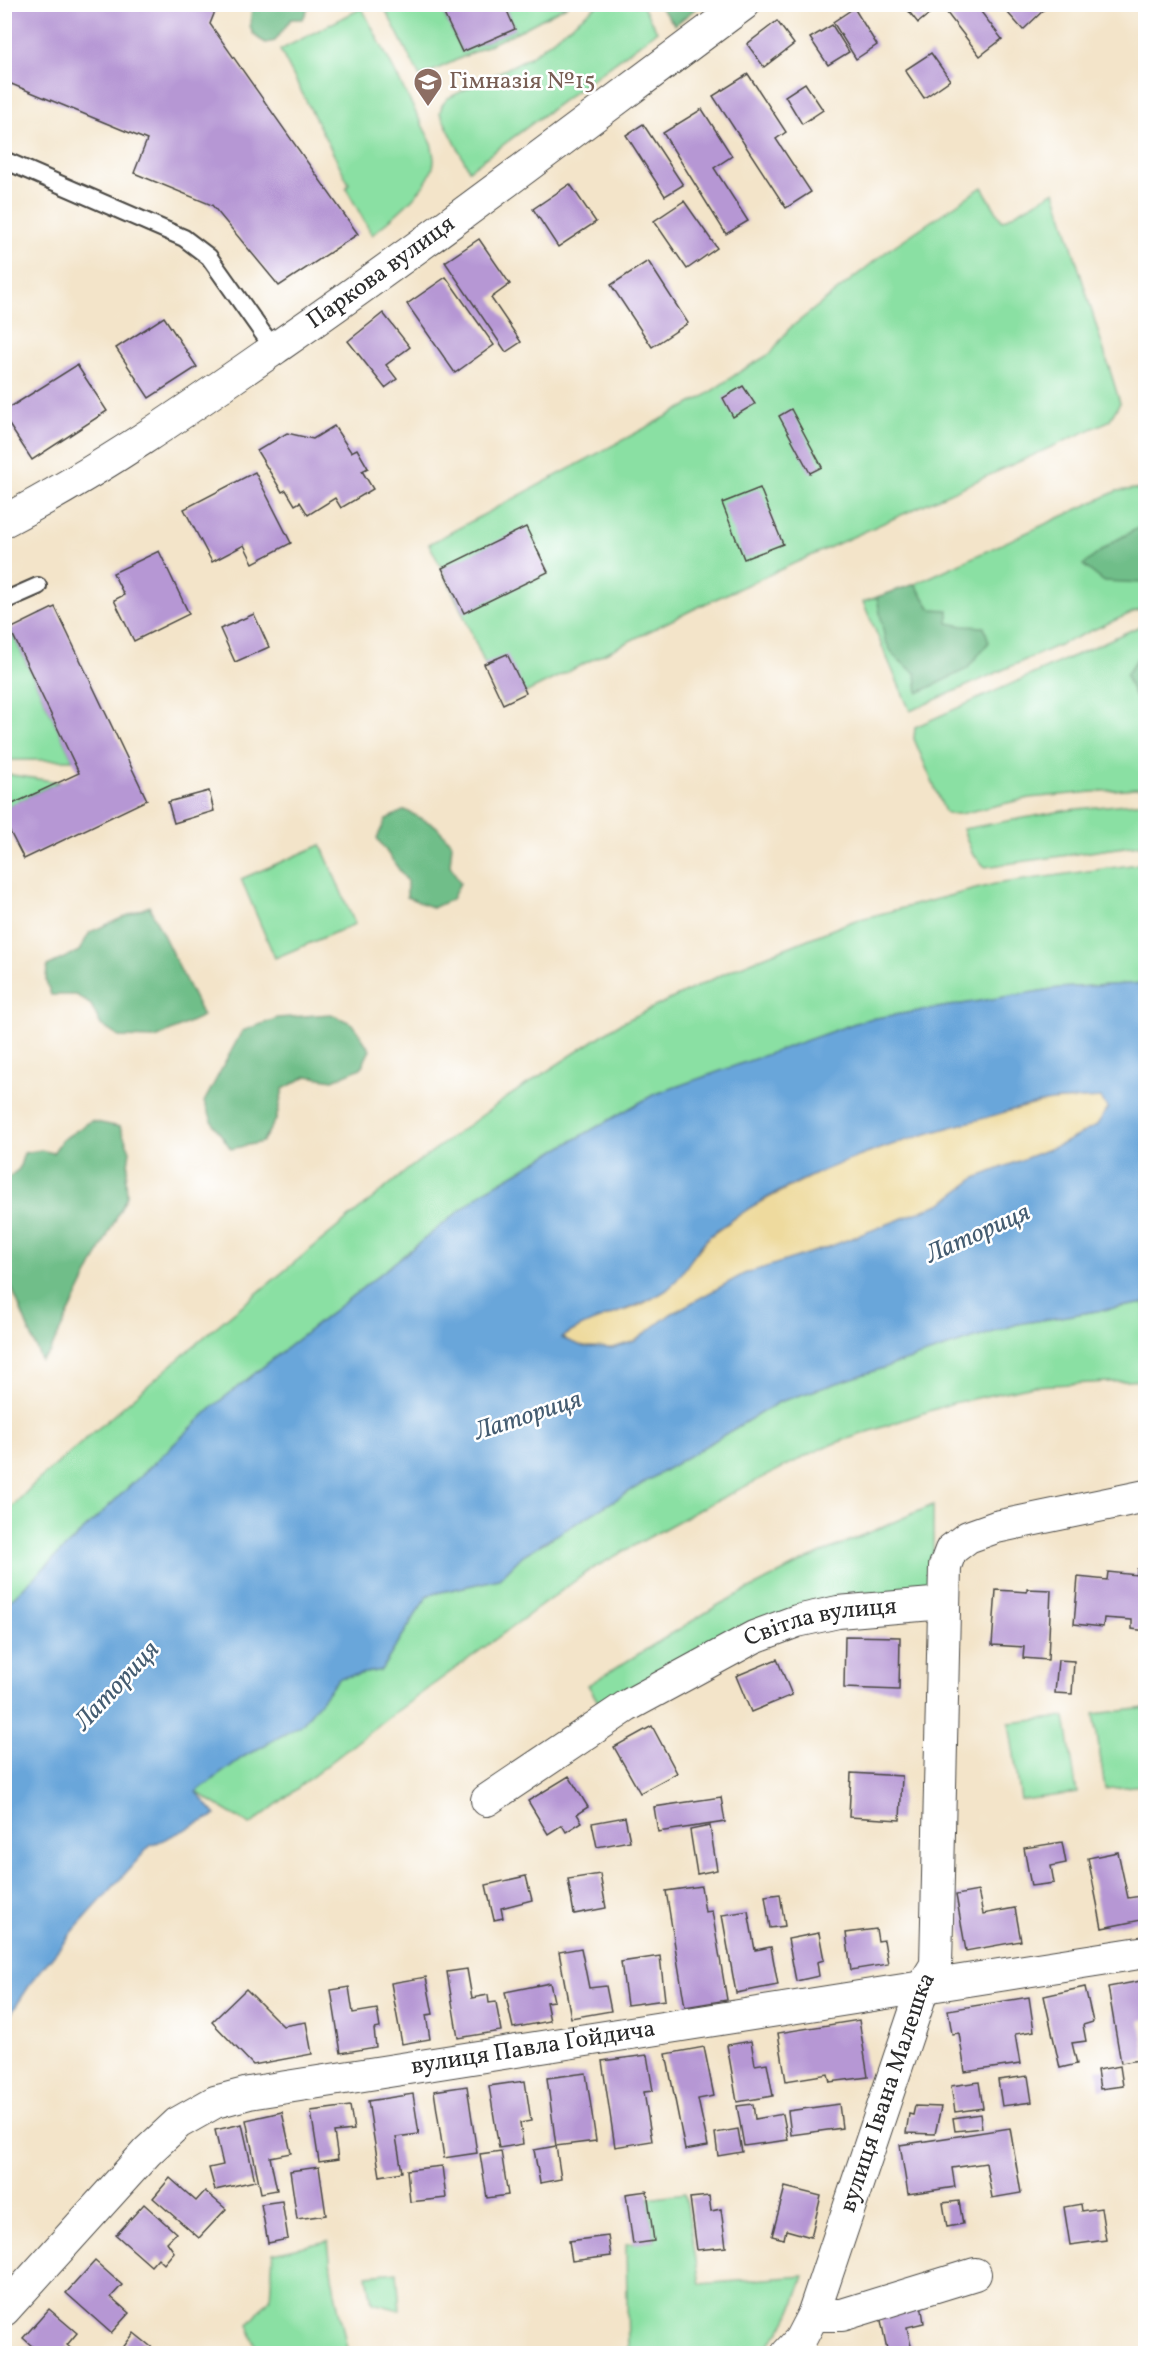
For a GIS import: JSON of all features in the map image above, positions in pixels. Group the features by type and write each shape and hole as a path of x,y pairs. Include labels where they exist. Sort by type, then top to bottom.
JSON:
{"street":[{"name":"Паркова вулиця","path":"4,521 83,478 153,434 357,291 744,4"},
{"path":"944,1603 945,1566 951,1550 968,1537 996,1527 1146,1496"},
{"name":"Світла вулиця","path":"487,1800 627,1706 754,1637 797,1621 838,1612 944,1603"},
{"name":"вулиця Івана Малешка","path":"787,2354 800,2340 813,2315 923,1986 936,1965 944,1603"},
{"name":"вулиця Павла Ґойдича","path":"4,2310 147,2152 178,2123 215,2102 261,2091 1146,1952"},
{"path":"813,2315 842,2315 975,2274"}],"lane":[{"path":"4,160 184,238 209,257 274,349"},
{"path":"4,601 38,586"}],"green space":[{"path":"307,4 309,6 303,19 291,19 275,41 266,43 252,32 250,23 253,5"},
{"path":"599,4 642,5 657,31 469,170 440,113 442,105 448,98 530,57"},
{"path":"383,5 401,5 404,11 419,5 453,5 443,12 462,52 514,29 504,5 568,5 523,29 420,77"},
{"path":"658,5 700,5 675,25"},
{"path":"362,8 431,142 434,159 432,171 419,192 372,235 346,188 349,184 280,50"},
{"path":"982,187 1002,221 1055,191 1120,403 1109,421 700,606 503,704 429,544 703,397 770,354 789,329 891,248"},
{"path":"1135,489 1145,492 1145,607 910,711 863,602 915,584 1117,491"},
{"path":"1138,528 1145,529 1145,583 1103,581 1083,565 1113,542"},
{"path":"915,584 931,609 948,610 948,623 984,627 989,642 967,669 918,693 916,674 894,656 885,640 877,597"},
{"path":"1145,624 1145,787 1029,798 960,814 945,812 914,739 915,727"},
{"path":"10,629 73,760 5,760 4,631"},
{"path":"1146,652 1145,701 1135,698 1126,675 1141,653"},
{"path":"5,774 59,782 5,808"},
{"path":"1145,802 1145,844 985,867 972,853 963,829 1068,810"},
{"path":"405,810 436,826 452,844 450,865 460,883 452,899 433,908 407,897 407,881 377,838 386,819"},
{"path":"321,845 355,924 275,958 241,879"},
{"path":"1145,863 1145,983 1059,988 864,1020 653,1095 486,1190 215,1405 5,1605 5,1514 36,1482 211,1331 411,1167 506,1098 619,1024 736,968 853,921 995,884"},
{"path":"149,906 203,1016 156,1038 119,1037 101,1025 91,1005 76,995 51,995 46,981 47,966 79,951 90,932"},
{"path":"331,1014 353,1024 370,1050 361,1068 333,1080 307,1076 283,1089 276,1120 262,1142 231,1149 214,1125 204,1102 242,1031 278,1018"},
{"path":"91,1121 120,1127 130,1151 126,1179 127,1196 49,1353 41,1360 5,1271 5,1180 19,1169 24,1153 41,1150 53,1153 62,1140"},
{"path":"1145,1303 1145,1380 1033,1386 953,1403 824,1447 700,1509 590,1570 389,1717 250,1825 196,1792 243,1757 301,1725 339,1678 381,1670 428,1595 499,1579 523,1555 779,1402 1018,1324"},
{"path":"933,1505 933,1596 796,1614 604,1712 588,1685 720,1604 808,1559"},
{"path":"1145,1708 1145,1793 1144,1785 1105,1789 1094,1714"},
{"path":"1065,1717 1077,1793 1021,1800 1009,1723"},
{"path":"685,2193 700,2284 804,2276 782,2329 758,2353 628,2353 626,2244 654,2241 648,2198"},
{"path":"328,2241 332,2277 348,2353 258,2353 248,2325 270,2299 273,2253"},
{"path":"397,2272 400,2310 372,2303 367,2275"}],"sand":[{"path":"1101,1098 1108,1109 1096,1126 1062,1144 976,1178 942,1203 829,1247 744,1274 671,1314 635,1341 613,1348 584,1347 561,1338 587,1323 641,1305 667,1290 709,1237 751,1207 825,1169 900,1142 970,1121 1049,1101"}],"water":[{"name":"Латориця","path":"1145,983 1145,1303 1018,1324 779,1402 523,1555 499,1579 428,1595 381,1670 339,1678 301,1725 243,1757 196,1792 216,1815 150,1846 75,1929 33,1980 5,2023 5,1605 215,1405 486,1190 653,1095 864,1020 1059,988","holes":["1101,1098 1108,1109 1096,1126 1062,1144 976,1178 942,1203 829,1247 744,1274 671,1314 635,1341 613,1348 584,1347 561,1338 586,1324 639,1304 665,1291 677,1280 711,1235 772,1195 841,1163 914,1138 1043,1102"]}],"building":[{"path":"4,4 218,4 210,24 358,234 279,286 212,205 134,173 147,140 4,81"},
{"path":"453,4 504,4 515,29 462,52 443,12 454,6"},
{"path":"903,4 937,4 939,6 918,23"},
{"path":"940,4 975,4 1002,39 980,56"},
{"path":"1000,4 1050,4 1023,30"},
{"path":"854,8 877,45 856,59 833,22"},
{"path":"777,21 794,44 764,67 747,44"},
{"path":"832,25 849,52 828,65 810,38"},
{"path":"931,53 950,80 924,98 905,70"},
{"path":"748,74 786,132 776,139 811,192 786,208 713,96"},
{"path":"805,83 823,110 802,124 785,96"},
{"path":"702,109 732,156 714,168 748,221 726,234 663,133"},
{"path":"643,124 683,185 665,196 626,135"},
{"path":"570,184 596,222 558,247 533,209"},
{"path":"684,201 717,248 687,269 654,221"},
{"path":"479,239 510,284 491,298 521,342 506,352 445,262"},
{"path":"648,261 688,323 652,347 611,285"},
{"path":"446,277 494,345 455,373 407,304"},
{"path":"383,313 410,347 386,365 397,379 385,388 348,341"},
{"path":"164,317 197,367 149,398 116,348"},
{"path":"77,365 107,411 32,460 4,417 4,411"},
{"path":"743,386 755,404 733,417 723,398"},
{"path":"791,409 822,467 810,473 779,416"},
{"path":"334,426 351,452 357,449 368,468 362,471 373,489 341,508 335,498 308,515 300,502 295,505 286,490 282,492 257,451 287,433 313,439"},
{"path":"255,472 291,543 253,563 244,545 212,562 184,509"},
{"path":"760,488 783,544 744,559 722,503"},
{"path":"526,527 548,572 464,613 442,568"},
{"path":"159,551 189,614 134,641 114,600 124,595 113,573"},
{"path":"55,607 147,800 24,859 4,820 4,808 79,773 10,629"},
{"path":"254,614 269,647 235,662 220,629"},
{"path":"507,654 526,693 503,704 484,664"},
{"path":"209,791 214,811 174,823 168,802"},
{"path":"1137,1569 1146,1570 1146,1631 1132,1629 1132,1620 1104,1618 1103,1627 1074,1624 1078,1577 1107,1580 1108,1572 1137,1575"},
{"path":"1027,1589 1051,1590 1048,1660 1023,1658 1024,1647 992,1645 996,1590 1027,1592"},
{"path":"845,1636 900,1637 899,1690 844,1688"},
{"path":"777,1659 792,1695 751,1712 736,1676"},
{"path":"1058,1660 1074,1661 1072,1694 1055,1693"},
{"path":"652,1726 677,1773 640,1793 614,1747"},
{"path":"851,1773 902,1776 900,1820 849,1817"},
{"path":"569,1776 588,1807 577,1814 582,1822 566,1832 562,1825 548,1834 528,1801"},
{"path":"721,1797 725,1822 658,1832 654,1807"},
{"path":"625,1817 630,1841 597,1847 592,1823"},
{"path":"710,1826 717,1870 697,1874 690,1830"},
{"path":"1062,1842 1066,1863 1051,1866 1054,1883 1031,1886 1024,1848"},
{"path":"1118,1852 1128,1898 1141,1896 1146,1919 1102,1928 1088,1858"},
{"path":"600,1874 606,1908 574,1914 568,1879"},
{"path":"526,1876 532,1900 501,1908 503,1918 494,1920 486,1885"},
{"path":"701,1886 705,1912 712,1911 727,2000 685,2007 666,1891"},
{"path":"978,1891 983,1914 1015,1908 1021,1941 966,1951 956,1895"},
{"path":"780,1894 785,1926 770,1928 765,1896"},
{"path":"748,1911 755,1950 771,1947 778,1985 736,1993 722,1915"},
{"path":"876,1929 878,1941 884,1940 888,1964 851,1970 846,1933"},
{"path":"819,1933 824,1960 817,1962 819,1976 796,1981 788,1939"},
{"path":"581,1948 589,1988 606,1986 611,2011 571,2018 559,1952"},
{"path":"660,1956 665,2000 627,2005 621,1962"},
{"path":"467,1969 472,1998 488,1995 489,2003 496,2002 501,2031 458,2038 447,1972"},
{"path":"426,1977 433,2014 426,2015 430,2039 402,2044 391,1983"},
{"path":"1146,1980 1146,2019 1140,2020 1146,2059 1121,2063 1108,1987"},
{"path":"550,1983 554,2001 546,2002 550,2021 513,2028 505,1992"},
{"path":"349,1987 353,2013 377,2009 380,2028 374,2029 376,2047 341,2053 331,1990"},
{"path":"1085,1987 1093,2022 1083,2025 1086,2041 1072,2043 1077,2064 1060,2068 1044,1996"},
{"path":"246,1989 283,2026 306,2022 312,2054 253,2065 212,2022"},
{"path":"1029,1997 1034,2031 1015,2034 1020,2064 965,2072 959,2033 952,2034 948,2010"},
{"path":"859,2020 868,2077 830,2082 828,2074 786,2081 778,2033"},
{"path":"751,2041 755,2065 767,2063 773,2096 737,2102 727,2045"},
{"path":"704,2047 714,2096 698,2099 708,2146 685,2150 666,2054"},
{"path":"647,2055 653,2091 644,2092 652,2141 615,2147 602,2061"},
{"path":"1120,2066 1123,2086 1100,2089 1097,2070"},
{"path":"586,2073 596,2141 556,2146 547,2078"},
{"path":"1028,2076 1032,2102 1002,2106 998,2080"},
{"path":"525,2081 531,2121 520,2123 523,2144 499,2148 489,2086"},
{"path":"979,2082 983,2108 955,2112 951,2086"},
{"path":"467,2086 477,2153 444,2158 434,2091"},
{"path":"413,2094 419,2134 396,2137 402,2172 380,2176 368,2101"},
{"path":"753,2104 755,2119 783,2114 788,2140 744,2146 737,2106"},
{"path":"839,2104 842,2128 791,2135 788,2111"},
{"path":"350,2106 354,2130 334,2132 338,2159 319,2162 311,2111"},
{"path":"915,2106 941,2107 935,2134 906,2133 909,2114 913,2115"},
{"path":"282,2112 291,2153 270,2157 277,2190 261,2193 246,2120"},
{"path":"980,2114 982,2128 955,2131 953,2118"},
{"path":"242,2124 255,2181 215,2190 209,2168 223,2165 215,2130"},
{"path":"1010,2128 1021,2193 992,2198 986,2163 952,2168 955,2187 908,2194 900,2145"},
{"path":"738,2129 742,2152 718,2156 715,2133"},
{"path":"556,2146 561,2179 540,2183 534,2150"},
{"path":"501,2151 508,2195 487,2198 480,2154"},
{"path":"442,2166 446,2198 410,2202 407,2170"},
{"path":"319,2167 326,2215 297,2219 290,2171"},
{"path":"170,2178 196,2201 205,2191 226,2209 199,2238 153,2198"},
{"path":"785,2187 821,2196 811,2237 786,2230 784,2239 772,2236"},
{"path":"647,2191 654,2241 633,2244 626,2194"},
{"path":"709,2196 711,2211 721,2209 726,2247 697,2250 690,2198"},
{"path":"282,2201 288,2239 268,2243 261,2204"},
{"path":"959,2201 963,2224 947,2227 943,2203"},
{"path":"144,2204 176,2233 167,2242 174,2252 164,2264 158,2258 151,2266 116,2235"},
{"path":"1081,2204 1082,2211 1101,2208 1106,2240 1070,2245 1064,2207"},
{"path":"608,2236 611,2256 572,2261 569,2241"},
{"path":"95,2261 122,2285 111,2297 129,2313 111,2333 66,2293"},
{"path":"921,2303 924,2323 907,2327 912,2351 927,2349 928,2354 888,2354 879,2311"},
{"path":"49,2309 77,2333 67,2345 77,2354 41,2354 23,2338"},
{"path":"134,2333 160,2354 127,2354 122,2349"}],"place":[{"name":"Гімназія №15","path":"428,108"}]}
